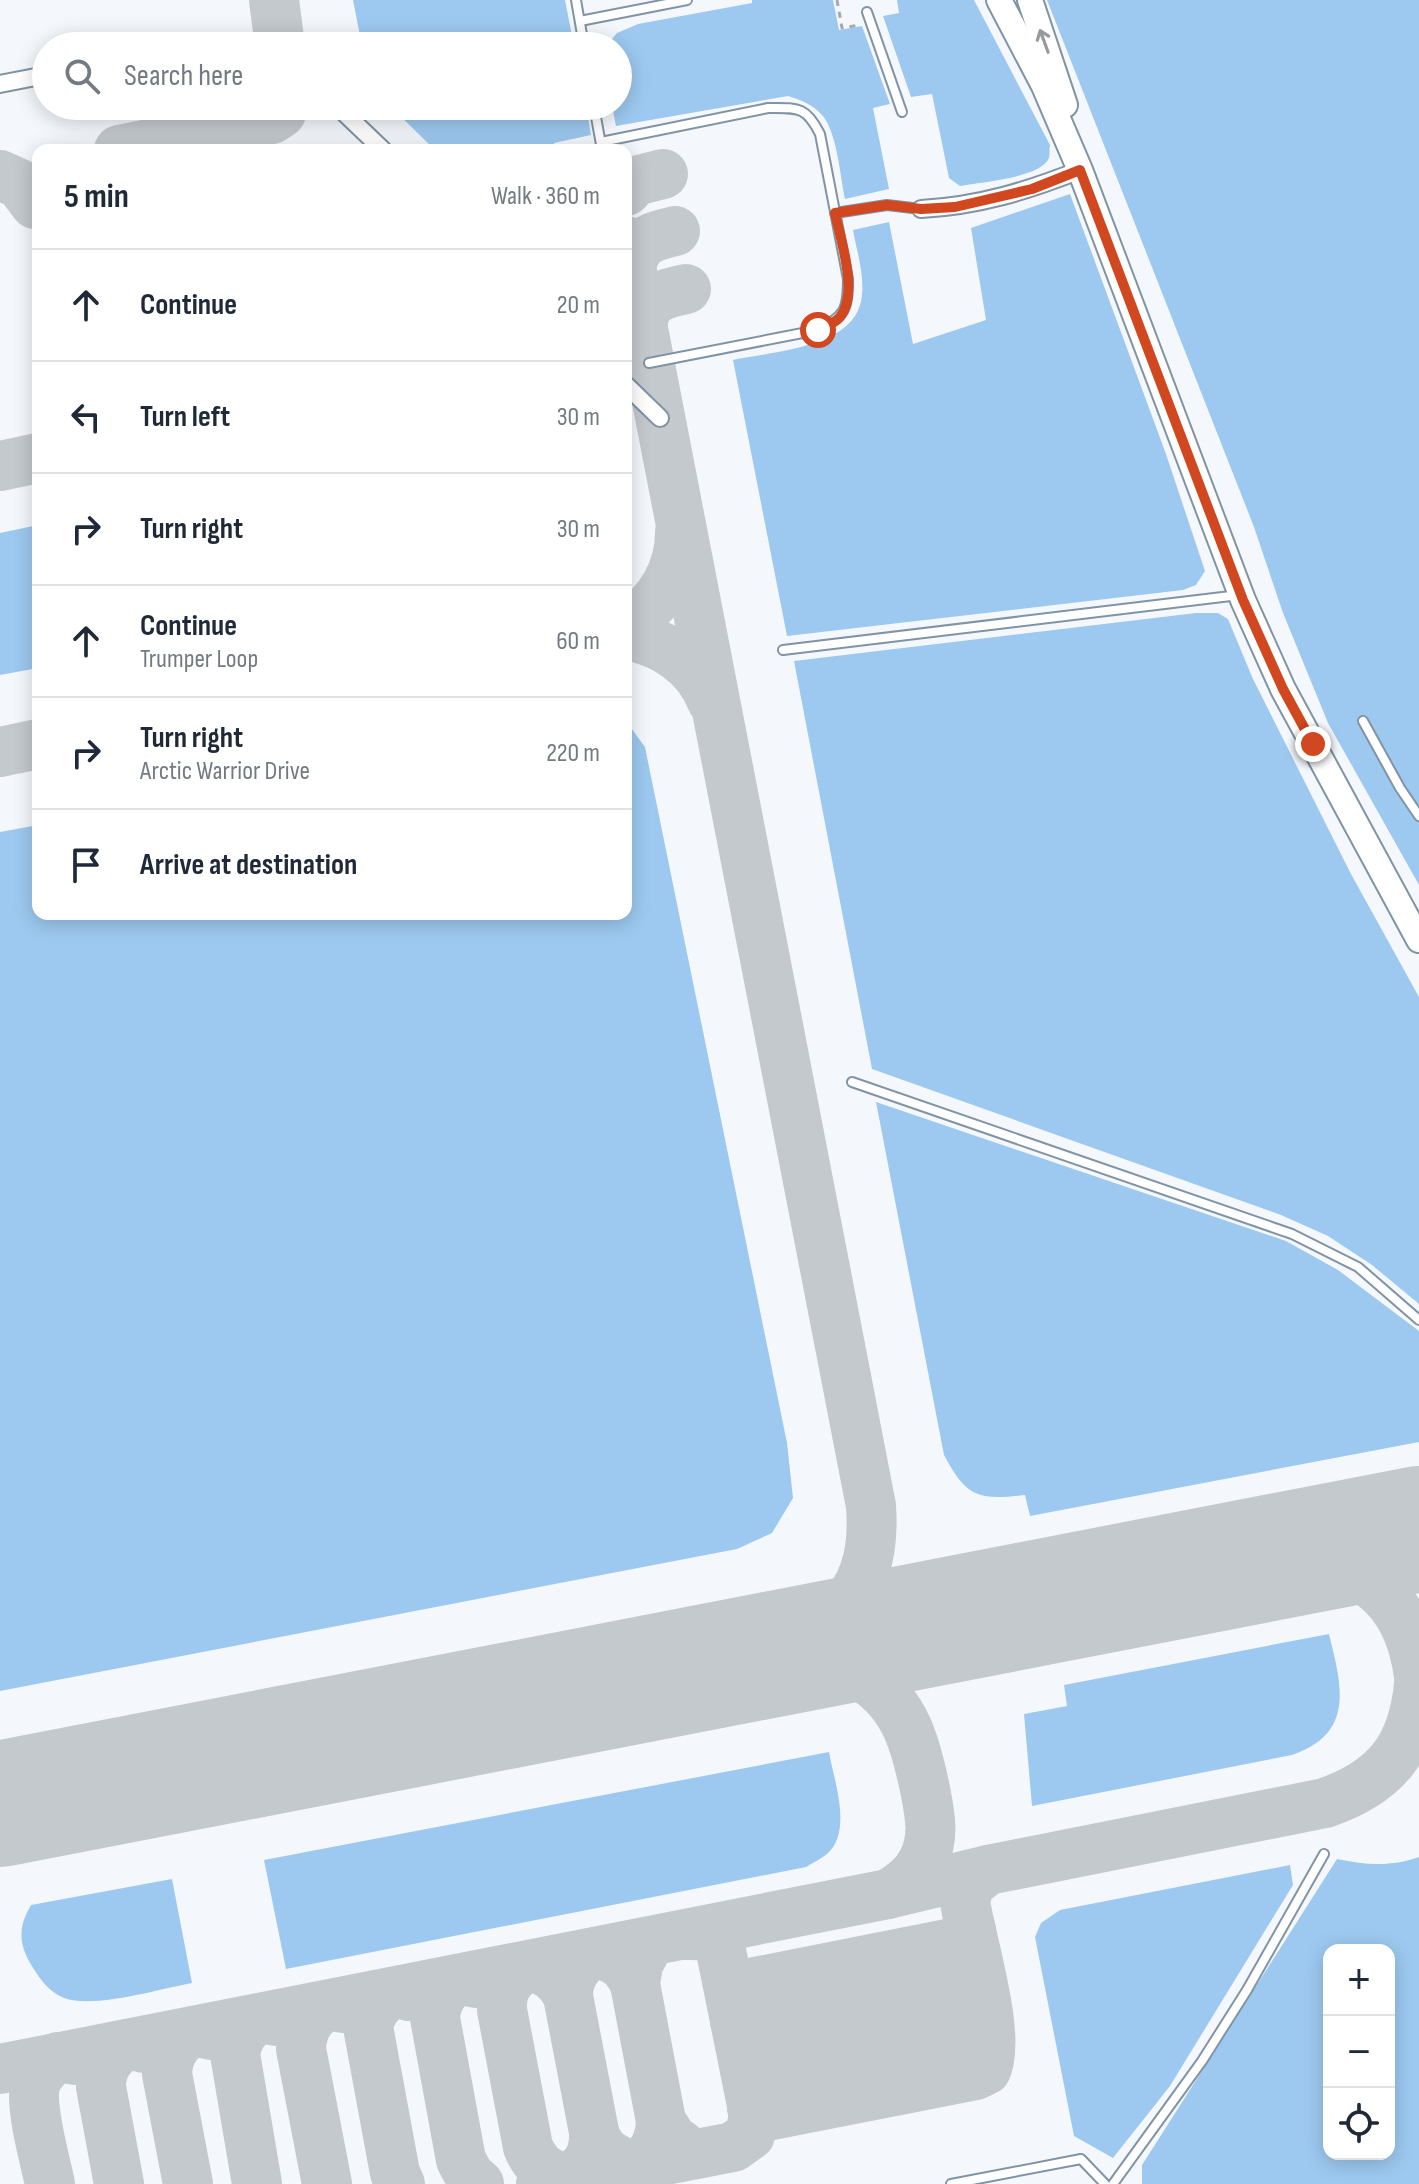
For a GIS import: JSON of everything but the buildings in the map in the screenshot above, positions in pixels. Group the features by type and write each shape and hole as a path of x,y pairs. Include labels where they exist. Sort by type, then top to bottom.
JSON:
{"main road":[{"path":"999,0 1044,86 1080,170 1241,595 1283,689 1419,940"},
{"path":"1030,0 1061,87 1080,170"}],"street":[{"path":"0,84 32,78"},
{"path":"352,120 377,144"},
{"path":"921,209 998,199 1080,170"},
{"path":"632,391 660,418"}],"lane":[{"path":"576,0 582,32"},
{"path":"580,21 687,0"},
{"path":"867,12 902,112"},
{"path":"610,144 768,108 793,108 811,116 820,134 848,279 848,303 838,320 818,330 649,363"},
{"path":"596,120 601,144"},
{"path":"835,213 887,205 921,209"},
{"path":"783,650 1241,595"},
{"path":"1363,721 1419,816"},
{"path":"852,1082 1292,1234 1358,1267 1419,1320"},
{"path":"1113,2184 1202,2061 1247,1990 1324,1854"},
{"path":"951,2184 1081,2159 1105,2184"}],"path":[{"path":"837,0 842,28 871,23"}],"shaded area":[{"path":"353,0 565,0 571,32 359,32"},
{"path":"752,0 833,0 839,30 862,26 890,104 873,108 889,189 845,199 834,142 826,121 814,108 788,96 616,126 615,120 632,120 632,32 619,32 638,24 752,3"},
{"path":"897,0 974,0 1050,145 1049,158 1044,165 1023,175 960,186 949,178 932,94 911,97 883,16 899,13"},
{"path":"1047,0 1419,0 1419,885 1328,723"},
{"path":"404,120 588,120 591,135 554,144 429,144"},
{"path":"1070,194 1166,454 1205,571 1196,585 1183,590 787,636 733,360 806,346 840,331 853,319 862,296 861,268 853,230 889,222 913,344 986,320 971,228"},
{"path":"32,526 32,669 0,675 0,533"},
{"path":"1196,613 1218,613 1228,619 1253,679 1351,874 1419,997 1419,1304 1372,1265 1328,1236 1281,1215 872,1069 794,661"},
{"path":"632,729 645,747 787,1443 793,1498 772,1533 737,1549 0,1691 0,832 32,826 32,920 632,920"},
{"path":"876,1102 1286,1241 1338,1270 1419,1331 1419,1442 1030,1516 1025,1495 985,1496 967,1488 944,1455"},
{"path":"1329,1634 1338,1672 1339,1706 1335,1721 1312,1746 1292,1755 1032,1806 1024,1714 1067,1706 1064,1685"},
{"path":"829,1752 840,1805 839,1832 827,1854 806,1867 286,1969 264,1860"},
{"path":"1419,1857 1419,2184 1142,2184 1142,2165 1337,1859 1378,1864"},
{"path":"1290,1865 1293,1885 1170,2086 1113,2158 1074,2136 1035,1937 1041,1923 1060,1910"},
{"path":"172,1879 192,1983 92,2001 64,1998 48,1988 30,1963 22,1941 22,1927 31,1905"}],"taxiway":[{"path":"274,0 278,32"},
{"path":"149,144 267,120"},
{"path":"632,184 663,174"},
{"path":"0,175 20,184 32,200"},
{"path":"632,264 636,252 646,242 675,231"},
{"path":"632,272 871,1506 868,1561 849,1600 815,1630 767,1655"},
{"path":"642,328 650,304 669,293 686,289"},
{"path":"0,466 32,459"},
{"path":"632,620 649,607 666,586 676,560 680,532"},
{"path":"632,636 654,643 678,657 698,676 712,701"},
{"path":"0,752 32,745"},
{"path":"1276,1557 1331,1565 1373,1586 1390,1602 1403,1622 1413,1646 1419,1676"},
{"path":"0,2069 888,1894 916,1872 927,1852 930,1835 930,1817 918,1757 900,1714 880,1689 843,1666 818,1659 766,1657"},
{"path":"888,1894 988,1870 1325,1803 1365,1785 1393,1760 1410,1727 1419,1684"},
{"path":"0,1831 19,1815 64,1792"},
{"path":"752,2108 767,2116 976,2075 986,2070 990,2055 988,2013 965,1902 969,1885 988,1870"},
{"path":"727,1978 740,1985 952,1943 964,1939 971,1930"},
{"path":"541,2184 733,2147 750,2135 754,2115 721,1951 711,1938 686,1935"},
{"path":"735,2021 749,2028 954,1986 970,1972 975,1950"},
{"path":"635,1984 619,1962 593,1953 574,1972 568,1996 594,2132 600,2145 614,2158 635,2166 647,2158 654,2148 661,2121"},
{"path":"644,1953 638,1964 635,1984 661,2121 672,2139 681,2145"},
{"path":"568,1996 552,1976 528,1966 516,1974 503,1995 502,2010 528,2147 544,2169 569,2178 589,2159 594,2132"},
{"path":"476,1983 459,1979 454,1983 439,2000 435,2018 461,2160 469,2175 479,2184"},
{"path":"400,2184 395,2173 368,2027 374,2011 389,1995 394,1992 409,1996"},
{"path":"745,2069 762,2072 965,2030 977,2021 983,1993"},
{"path":"327,2184 301,2049 305,2028 316,2013 328,2005 343,2008"},
{"path":"257,2184 235,2054 246,2028 260,2018 276,2021"},
{"path":"188,2184 168,2067 174,2049 188,2035 194,2031 211,2035"},
{"path":"119,2184 101,2080 111,2057 121,2048 127,2044 144,2048"},
{"path":"50,2184 36,2120 35,2085 44,2069 58,2057 75,2060"}],"runway":[{"path":"0,1804 1419,1529"}],"route":[{"path":"818,330 838,320 848,303 848,279 835,213 887,205 921,209 955,207 1032,189 1080,170 1243,600 1283,689 1313,744"}]}
